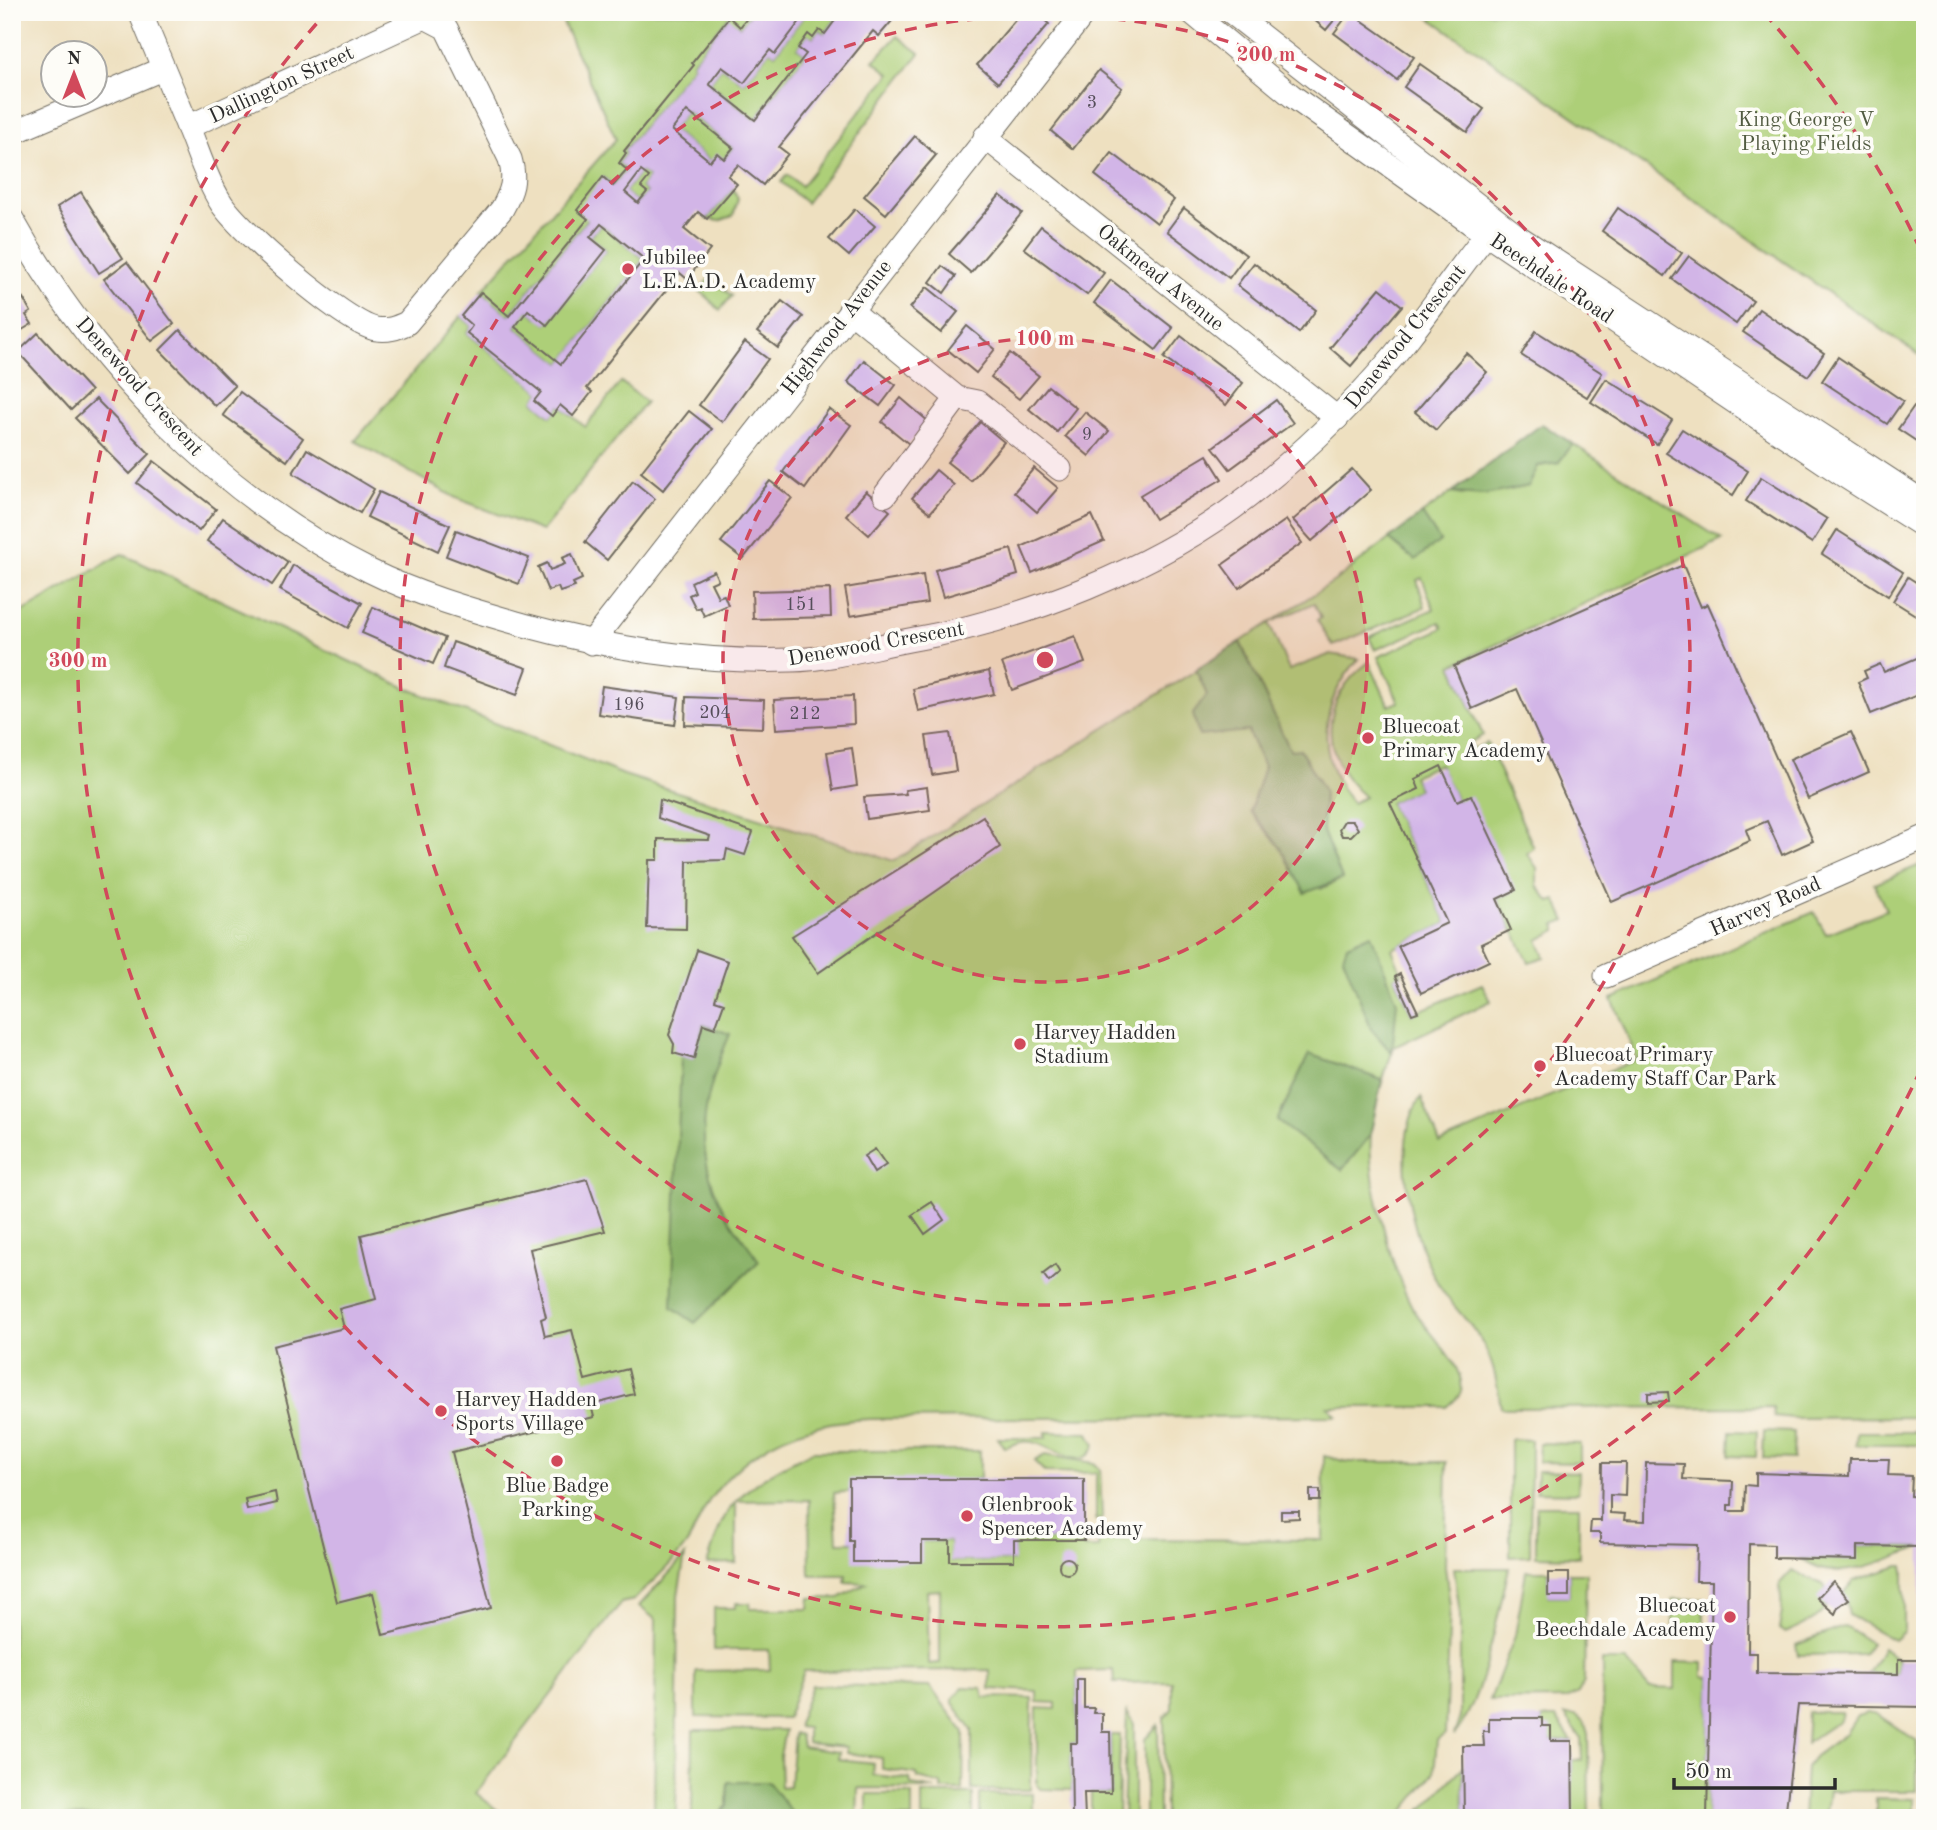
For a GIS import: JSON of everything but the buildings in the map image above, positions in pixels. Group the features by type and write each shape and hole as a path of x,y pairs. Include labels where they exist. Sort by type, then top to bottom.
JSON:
{"street":[{"name":"Dallington Street","path":"140,12 188,127 424,15"},
{"name":"Highwood Avenue","path":"591,643 985,136 1085,12"},
{"name":"Beechdale Road","path":"1191,12 1292,96 1492,228 1925,503"},
{"name":"Beechdale Road","path":"1231,12 1492,228 1831,468 1925,527"},
{"path":"188,127 219,200 245,232 346,315 376,329 393,330 407,323 502,209 512,191 515,175 510,159 446,28 424,15"},
{"path":"12,133 162,69"},
{"name":"Oakmead Avenue","path":"985,136 1337,418"},
{"name":"Denewood Crescent","path":"12,219 18,243 92,339 170,426 219,472 269,510 370,571 487,615 591,643 692,658 797,660 951,633 1015,616 1129,568 1191,535 1248,497 1337,418 1408,338 1492,228"},
{"path":"850,310 957,398 977,402 1060,468"},
{"path":"885,495 957,398"},
{"name":"Harvey Road","path":"1606,976 1925,837"}],"green space":[{"path":"558,12 752,12 740,27 728,18 692,63 694,65 624,151 626,153 619,163 627,170 613,186 604,178 588,219 509,316 481,292 616,139"},
{"path":"807,12 835,12 839,15 825,34 820,30 813,38 808,35 798,48 806,54 755,120 709,84 722,67 744,83 770,50 775,54"},
{"name":"King George V Playing Fields","path":"1421,12 1925,12 1925,359"},
{"path":"897,36 920,53 806,203 781,182 787,175 801,186 890,74 874,61"},
{"path":"687,111 733,148 724,159 710,161 672,130"},
{"path":"641,171 649,177 641,187 647,192 638,203 625,192"},
{"path":"733,188 738,199 733,216 719,221 707,219"},
{"path":"601,224 644,259 561,364 515,327 528,310 547,324 606,250 590,237"},
{"path":"710,278 732,296 720,310 699,290"},
{"path":"461,316 472,326 467,333 541,392 534,401 551,416 560,405 585,427 621,382 646,402 542,531 456,498 355,441"},
{"path":"1542,424 1573,444 1558,463 1538,466 1529,486 1485,495 1451,493"},
{"path":"1573,444 1722,540 1452,665 1483,735 1469,743 1473,749 1487,743 1534,848 1527,853 1537,868 1537,886 1550,902 1556,900 1566,921 1555,925 1557,930 1538,940 1545,957 1529,962 1497,899 1515,890 1457,801 1439,764 1413,776 1419,789 1390,803 1447,923 1392,949 1402,974 1395,977 1412,1014 1482,984 1491,1001 1394,1047 1372,1123 1373,1174 1382,1222 1403,1289 1417,1314 1451,1359 1461,1381 1461,1391 1451,1404 1447,1407 1328,1407 1337,1416 870,1419 846,1421 802,1431 762,1450 726,1479 707,1503 690,1540 668,1567 634,1600 621,1603 476,1793 507,1818 12,1816 12,618 122,554 404,687 624,775 894,861 1214,659 1321,889 1342,879 1322,829 1324,791 1290,751 1240,642 1269,623 1289,670 1331,654 1359,659 1336,693 1329,711 1327,749 1340,785 1352,803 1365,797 1339,764 1332,746 1333,710 1353,676 1369,662 1389,706 1399,702 1378,657 1443,628 1440,622 1375,650 1369,637 1434,609 1422,578 1417,580 1425,607 1333,646 1317,620 1321,618 1314,603 1270,622 1336,580 1389,539 1409,556 1440,541 1422,514 1451,493 1462,495 1538,466 1558,463"},
{"path":"1422,514 1440,541 1415,560 1389,539"},
{"path":"1240,642 1290,750 1300,749 1324,791 1322,829 1342,879 1305,893 1281,848 1250,811 1264,767 1248,731 1199,736 1193,714 1207,695 1196,670"},
{"path":"1925,863 1925,1417 1793,1418 1774,1416 1773,1407 1501,1408 1485,1347 1440,1287 1430,1268 1413,1219 1408,1193 1407,1140 1411,1117 1421,1097 1440,1143 1637,1059 1612,999 1814,912 1826,934 1886,910 1874,884"},
{"path":"1371,934 1397,1002 1392,1053 1372,1030 1343,957 1347,945"},
{"path":"703,1024 730,1034 713,1078 705,1120 704,1141 712,1184 722,1207 759,1261 695,1323 672,1307 681,1055 694,1058"},
{"path":"1309,1054 1382,1080 1370,1136 1342,1170 1277,1121"},
{"path":"1730,1431 1757,1432 1756,1457 1729,1456"},
{"path":"1764,1431 1794,1432 1793,1459 1763,1458"},
{"path":"1046,1432 1089,1433 1095,1445 1090,1454 1074,1458 1032,1442 1018,1442 1005,1448 998,1438 1046,1438"},
{"path":"1857,1432 1925,1432 1925,1445 1856,1445"},
{"path":"1510,1439 1531,1440 1530,1556 1510,1557"},
{"path":"1539,1443 1580,1444 1580,1463 1538,1462"},
{"path":"813,1451 980,1451 980,1479 834,1493 837,1542 950,1541 951,1561 1013,1561 1014,1540 1084,1540 1084,1548 1098,1548 1099,1539 1323,1540 1324,1456 1349,1462 1447,1462 1445,1566 1450,1606 1445,1734 1437,1740 1434,1773 1398,1818 1165,1818 1164,1718 1172,1709 1172,1682 1114,1683 1113,1670 1077,1671 1077,1743 1071,1743 1072,1790 1040,1789 1037,1785 1037,1708 1056,1709 1056,1703 1037,1702 1037,1691 990,1689 990,1670 804,1671 787,1718 696,1717 696,1671 770,1670 769,1650 714,1650 714,1608 736,1608 736,1603 750,1603 750,1609 809,1609 810,1598 839,1598 866,1583 845,1582 846,1575 810,1575 809,1500 737,1501 762,1479","holes":["940,1590 940,1663 929,1664 927,1591"]},
{"path":"1045,1455 1094,1463 1100,1469 1102,1519 1096,1520 1096,1473 1045,1472 1034,1461"},
{"path":"1537,1471 1579,1472 1578,1493 1536,1492"},
{"path":"736,1502 736,1563 707,1564 720,1527"},
{"path":"1536,1506 1579,1506 1579,1557 1536,1556"},
{"path":"1857,1546 1921,1547 1844,1571 1815,1567 1802,1559 1856,1559"},
{"path":"685,1556 678,1595 676,1818 654,1818 656,1620 639,1606"},
{"path":"1903,1566 1904,1573 1904,1631 1894,1640 1849,1615 1844,1592 1853,1581"},
{"path":"1454,1568 1509,1568 1481,1680 1473,1702 1454,1735 1460,1717 1460,1615"},
{"path":"1792,1570 1824,1585 1826,1604 1818,1616 1785,1633 1779,1629 1782,1612 1780,1583"},
{"path":"1526,1571 1548,1571 1549,1596 1569,1596 1569,1573 1586,1573 1584,1682 1578,1693 1567,1699 1490,1700 1515,1636"},
{"path":"1673,1599 1704,1599 1704,1633 1673,1633"},
{"path":"1845,1626 1871,1643 1863,1654 1798,1655 1796,1645"},
{"path":"1883,1648 1898,1660 1898,1674 1868,1674"},
{"path":"1602,1661 1626,1661 1649,1688 1675,1689 1675,1662 1703,1663 1703,1676 1710,1677 1707,1818 1624,1818 1603,1811"},
{"path":"812,1685 930,1687 964,1732 963,1790 942,1790 941,1784 918,1778 917,1774 882,1769 882,1758 846,1753 846,1747 807,1743 807,1728 798,1727 798,1724"},
{"path":"963,1687 982,1688 984,1697 1032,1698 1031,1790 972,1790 972,1730 953,1703 953,1698"},
{"path":"1127,1712 1134,1724 1134,1818 1123,1818"},
{"path":"1808,1712 1842,1712 1840,1720 1806,1743"},
{"path":"1867,1713 1878,1715 1917,1741 1917,1791 1829,1791 1825,1818 1803,1818 1806,1767 1815,1756 1846,1733 1857,1716"},
{"path":"1565,1715 1576,1715 1584,1721 1588,1734 1589,1818 1414,1818 1463,1767 1464,1817 1572,1816 1572,1760 1582,1760 1581,1738"},
{"path":"1542,1718 1556,1718 1572,1741 1551,1741 1542,1726"},
{"path":"1158,1725 1159,1818 1145,1818 1145,1739"},
{"path":"693,1730 785,1730 780,1756 781,1788 790,1787 794,1733 800,1735 802,1747 839,1752 838,1759 874,1763 873,1775 910,1779 911,1785 935,1789 858,1788 857,1818 796,1818 768,1782 728,1782 727,1806 716,1818 692,1816"},
{"path":"1110,1735 1120,1735 1118,1818 1091,1818 1091,1793 1111,1793"},
{"path":"728,1782 768,1782 796,1818 716,1818 727,1806"},
{"path":"867,1794 912,1794 912,1818 867,1818"},
{"path":"922,1794 973,1794 973,1818 922,1818"},
{"path":"980,1794 1032,1794 1032,1818 980,1818"},
{"path":"1876,1798 1915,1799 1915,1818 1876,1818"}],"place":[{"name":"Jubilee L.E.A.D. Academy","path":"628,269"},
{"name":"Bluecoat Primary Academy","path":"1368,738"},
{"name":"Harvey Hadden Stadium","path":"1020,1044"},
{"name":"Bluecoat Primary Academy Staff Car Park","path":"1540,1066"},
{"name":"Harvey Hadden Sports Village","path":"441,1411"},
{"name":"Blue Badge Parking","path":"557,1461"},
{"name":"Glenbrook Spencer Academy","path":"967,1516"},
{"name":"Bluecoat Beechdale Academy","path":"1730,1617"}]}
